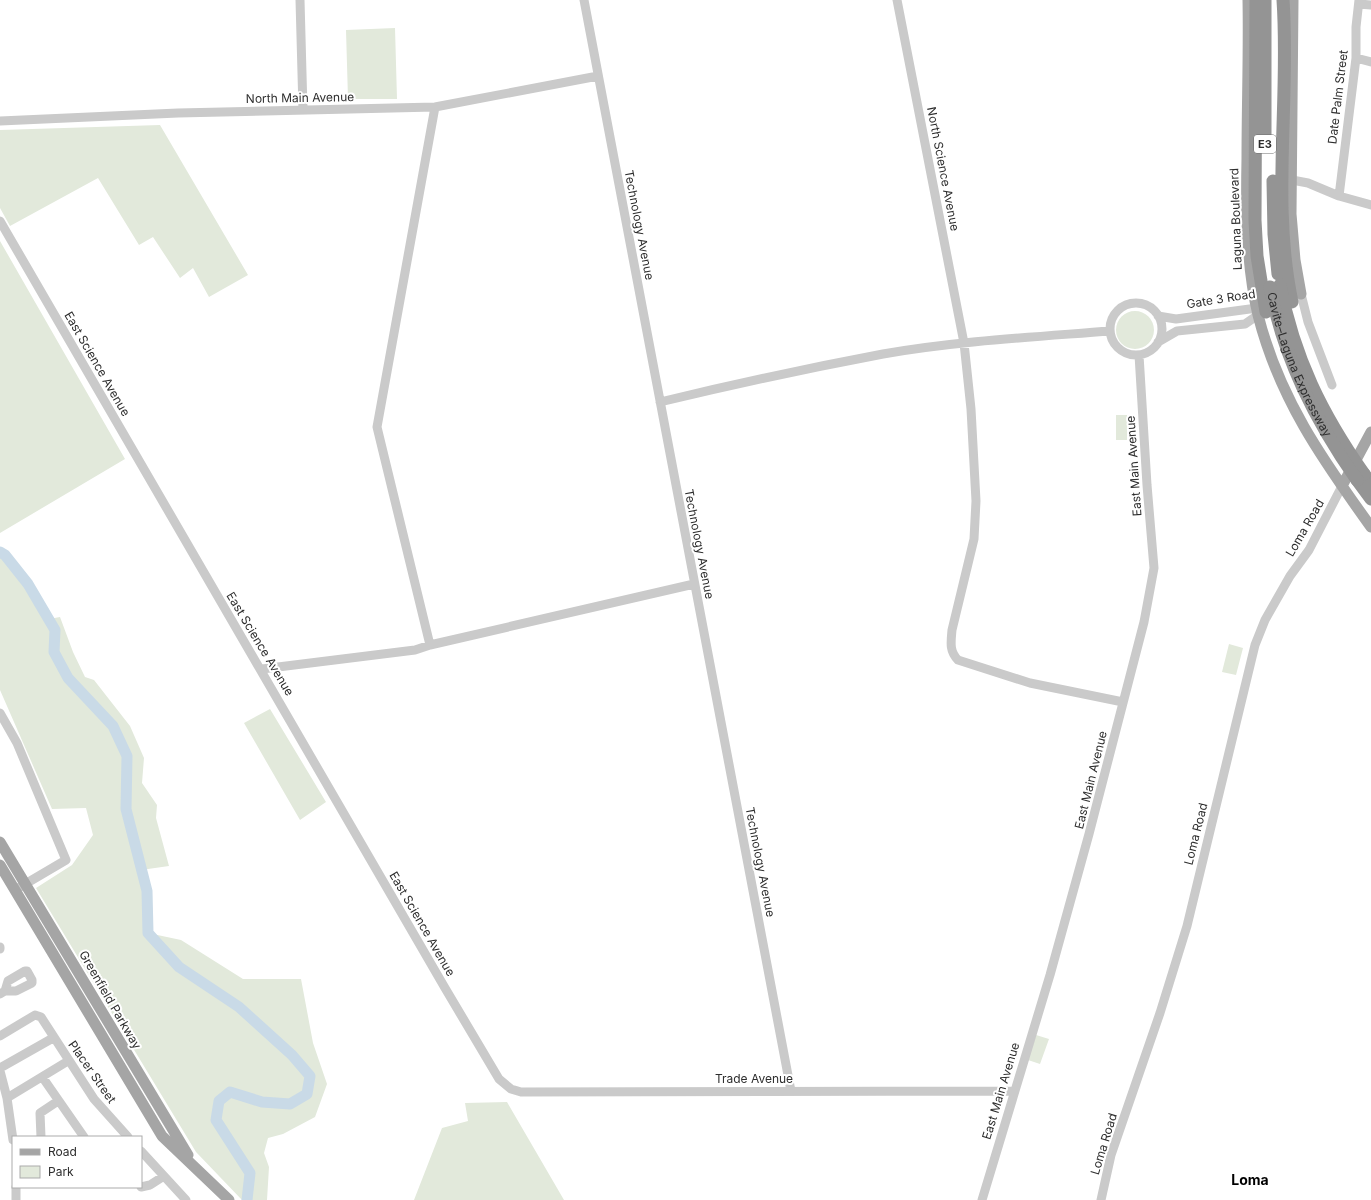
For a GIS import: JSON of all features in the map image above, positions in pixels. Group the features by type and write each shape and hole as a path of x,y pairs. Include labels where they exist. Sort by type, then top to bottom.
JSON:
{"highway":[{"path":"1256,0 1255,220 1261,310"},
{"name":"Cavite–Laguna Expressway","path":"1265,0 1264,218 1275,286 1305,372 1328,418 1364,479 1371,499"},
{"name":"Cavite–Laguna Expressway","path":"1275,0 1273,199 1275,286"},
{"path":"1284,0 1282,210 1286,262 1295,297"}],"main road":[{"name":"Laguna Boulevard","path":"1248,0 1247,213 1249,254 1261,310 1274,365 1288,397 1317,451 1371,527"},
{"path":"1293,0 1292,180 1295,297"},
{"name":"Gate 3 Road","path":"1261,310 1295,297"},
{"path":"1342,486 1368,447 1371,432"},
{"name":"Greenfield Parkway","path":"0,842 69,955 114,1036 197,1171"},
{"name":"Greenfield Parkway","path":"0,865 47,946 162,1136 229,1200"}],"street":[{"path":"300,0 303,110"},
{"name":"Technology Avenue","path":"584,0 791,1092"},
{"name":"North Science Avenue","path":"897,0 964,343 972,422 976,502 974,538 952,630 950,645 952,654 958,660 1030,683 1123,702"},
{"path":"1359,2 1371,4"},
{"name":"Date Palm Street","path":"1339,196 1356,58 1356,27 1359,2"},
{"path":"1356,58 1371,62"},
{"name":"North Main Avenue","path":"0,121 178,113 435,107 598,76"},
{"path":"430,645 377,427 435,107"},
{"path":"1292,180 1308,183 1339,196 1371,204"},
{"name":"East Science Avenue","path":"0,220 499,1079"},
{"path":"1295,297 1311,330 1332,385"},
{"path":"1136,303 1145,305 1158,316 1162,331 1158,342 1150,351 1138,355 1126,354 1118,349 1113,342 1110,332 1111,320 1114,314 1125,306 1136,303"},
{"name":"Gate 3 Road","path":"1158,316 1176,319 1261,310"},
{"name":"Gate 3 Road","path":"1158,342 1177,331 1244,324 1261,310"},
{"path":"660,402 745,382 884,354 964,343 1110,332"},
{"name":"East Main Avenue","path":"982,1200 1090,834 1144,622 1154,568 1138,355"},
{"name":"Loma Road","path":"1101,1200 1111,1155 1160,1013 1187,926 1255,645 1265,620 1290,576 1309,550 1342,486"},
{"path":"262,670 415,650 430,645 694,584"},
{"path":"0,713 16,744 66,860 15,890"},
{"name":"Placer Street","path":"0,1036 35,1015 41,1017 68,1061 94,1099 127,1136"},
{"path":"0,1068 54,1038"},
{"path":"7,1098 43,1078 68,1061"},
{"path":"0,1071 7,1098 12,1136"},
{"path":"43,1078 83,1136"},
{"name":"Trade Avenue","path":"499,1079 511,1089 521,1092 1013,1091"},
{"path":"41,1136 40,1114 58,1101"},
{"path":"142,1152 186,1200"},
{"path":"142,1187 150,1185 164,1176"},
{"path":"16,1188 16,1200"}],"green space":[{"path":"395,28 397,99 348,99 346,30"},
{"path":"160,125 248,275 209,297 193,268 180,278 153,237 139,245 98,178 10,226 0,208 0,130"},
{"path":"0,241 125,459 0,533"},
{"path":"1131,311 1139,311 1146,314 1151,319 1154,330 1151,341 1146,346 1139,349 1131,349 1124,346 1119,341 1116,334 1116,326 1119,319 1124,314"},
{"path":"1116,415 1127,415 1127,440 1116,440"},
{"path":"0,552 5,555 28,584 49,619 60,617 73,652 85,677 94,680 130,726 144,758 142,783 157,805 156,818 169,866 141,870 147,891 148,933 181,940 243,979 301,979 313,1043 327,1084 315,1117 283,1134 268,1138 264,1153 269,1167 267,1200 242,1200 196,1152 36,888 72,865 93,835 86,808 52,809 0,690"},
{"path":"1229,644 1243,648 1236,675 1222,672"},
{"path":"270,709 326,802 300,820 244,723"},
{"path":"1036,1035 1049,1039 1040,1064 1028,1060"},
{"path":"507,1102 564,1200 414,1200 442,1128 468,1121 465,1103"}],"waterway":[{"path":"0,552 5,555 28,584 55,630 54,652 68,678 113,726 127,756 126,809 147,891 148,933 179,967 239,1007 292,1055 310,1076 307,1094 290,1104 262,1102 230,1092 219,1101 216,1120 250,1173 247,1200"}],"district":[{"name":"Loma","path":"1250,1180"}]}
